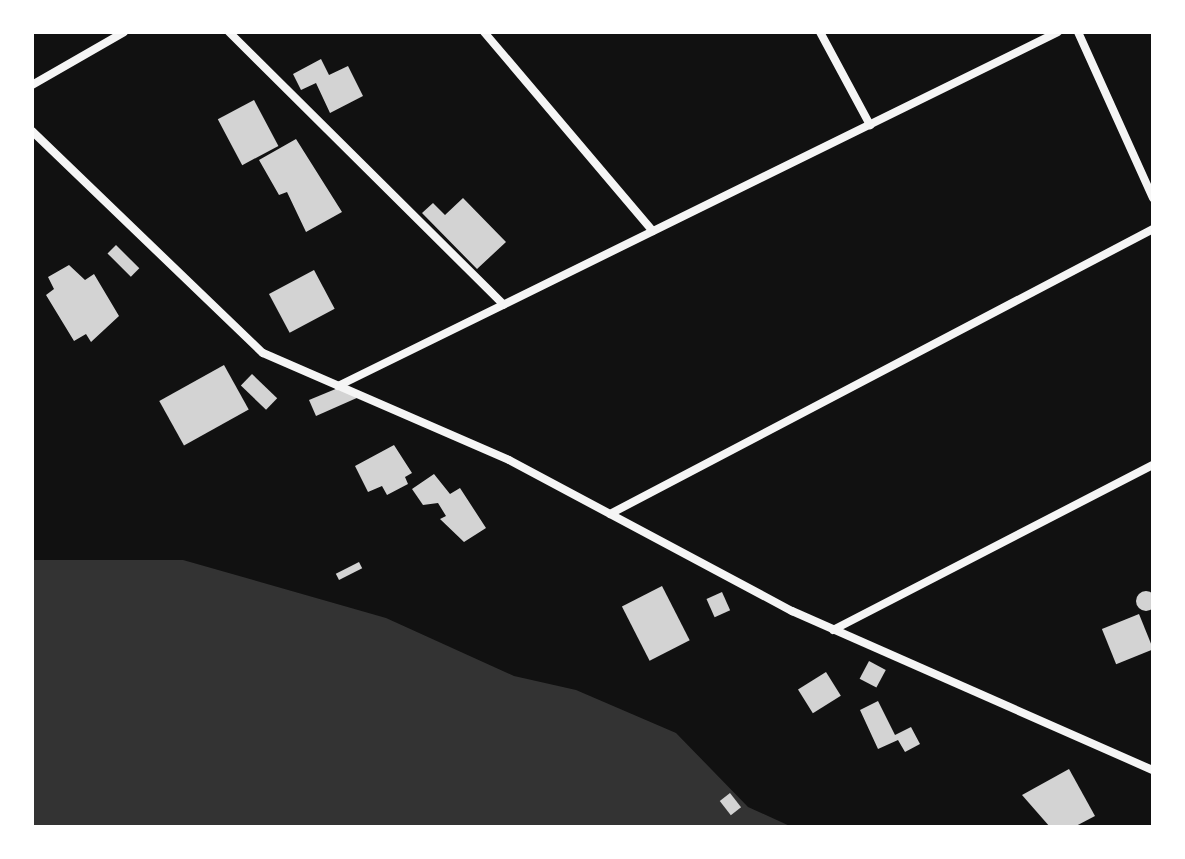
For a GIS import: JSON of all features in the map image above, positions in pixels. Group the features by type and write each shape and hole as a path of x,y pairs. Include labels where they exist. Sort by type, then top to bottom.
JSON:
{"street":[{"path":"32,85 124,32"},
{"path":"229,32 504,305"},
{"path":"484,32 653,231"},
{"path":"820,32 870,125"},
{"path":"338,386 1058,32"},
{"path":"1078,32 1153,198"},
{"path":"32,131 263,353 509,460 833,630 1153,770"},
{"path":"610,514 1153,229"},
{"path":"833,630 1153,465"}],"shaded area":[{"path":"32,560 183,560 386,618 514,676 576,690 676,733 748,807 792,827 32,827"}],"building":[{"path":"321,59 329,75 348,66 363,96 330,113 316,83 301,90 293,74"},
{"path":"254,100 278,146 242,165 218,119"},
{"path":"296,139 342,212 306,232 287,192 279,195 259,160"},
{"path":"463,198 506,242 477,269 422,213 433,203 445,215"},
{"path":"116,245 139,268 131,277 108,253"},
{"path":"69,265 85,280 94,274 119,316 91,342 86,334 74,341 46,295 54,289 48,277"},
{"path":"314,270 335,309 290,333 269,294"},
{"path":"224,365 249,410 184,445 159,401"},
{"path":"252,374 277,398 266,410 241,386"},
{"path":"338,388 359,397 316,416 309,400"},
{"path":"394,445 412,473 405,477 408,484 387,495 382,486 368,492 355,466"},
{"path":"434,474 450,494 460,488 486,528 464,542 440,519 446,516 438,503 423,505 412,489"},
{"path":"359,562 362,568 339,580 336,574"},
{"path":"662,586 690,640 650,661 622,606"},
{"path":"1146,591 1153,594 1156,601 1153,608 1146,611 1139,608 1136,601 1139,594"},
{"path":"722,592 730,610 715,617 706,599"},
{"path":"1139,614 1153,649 1116,664 1102,629"},
{"path":"869,661 886,670 876,688 860,679"},
{"path":"826,672 841,696 813,713 798,689"},
{"path":"878,701 895,735 911,727 920,744 905,752 898,740 878,749 860,710"},
{"path":"1069,769 1095,816 1074,827 1050,827 1022,795"},
{"path":"730,793 741,807 731,815 720,801"}]}
